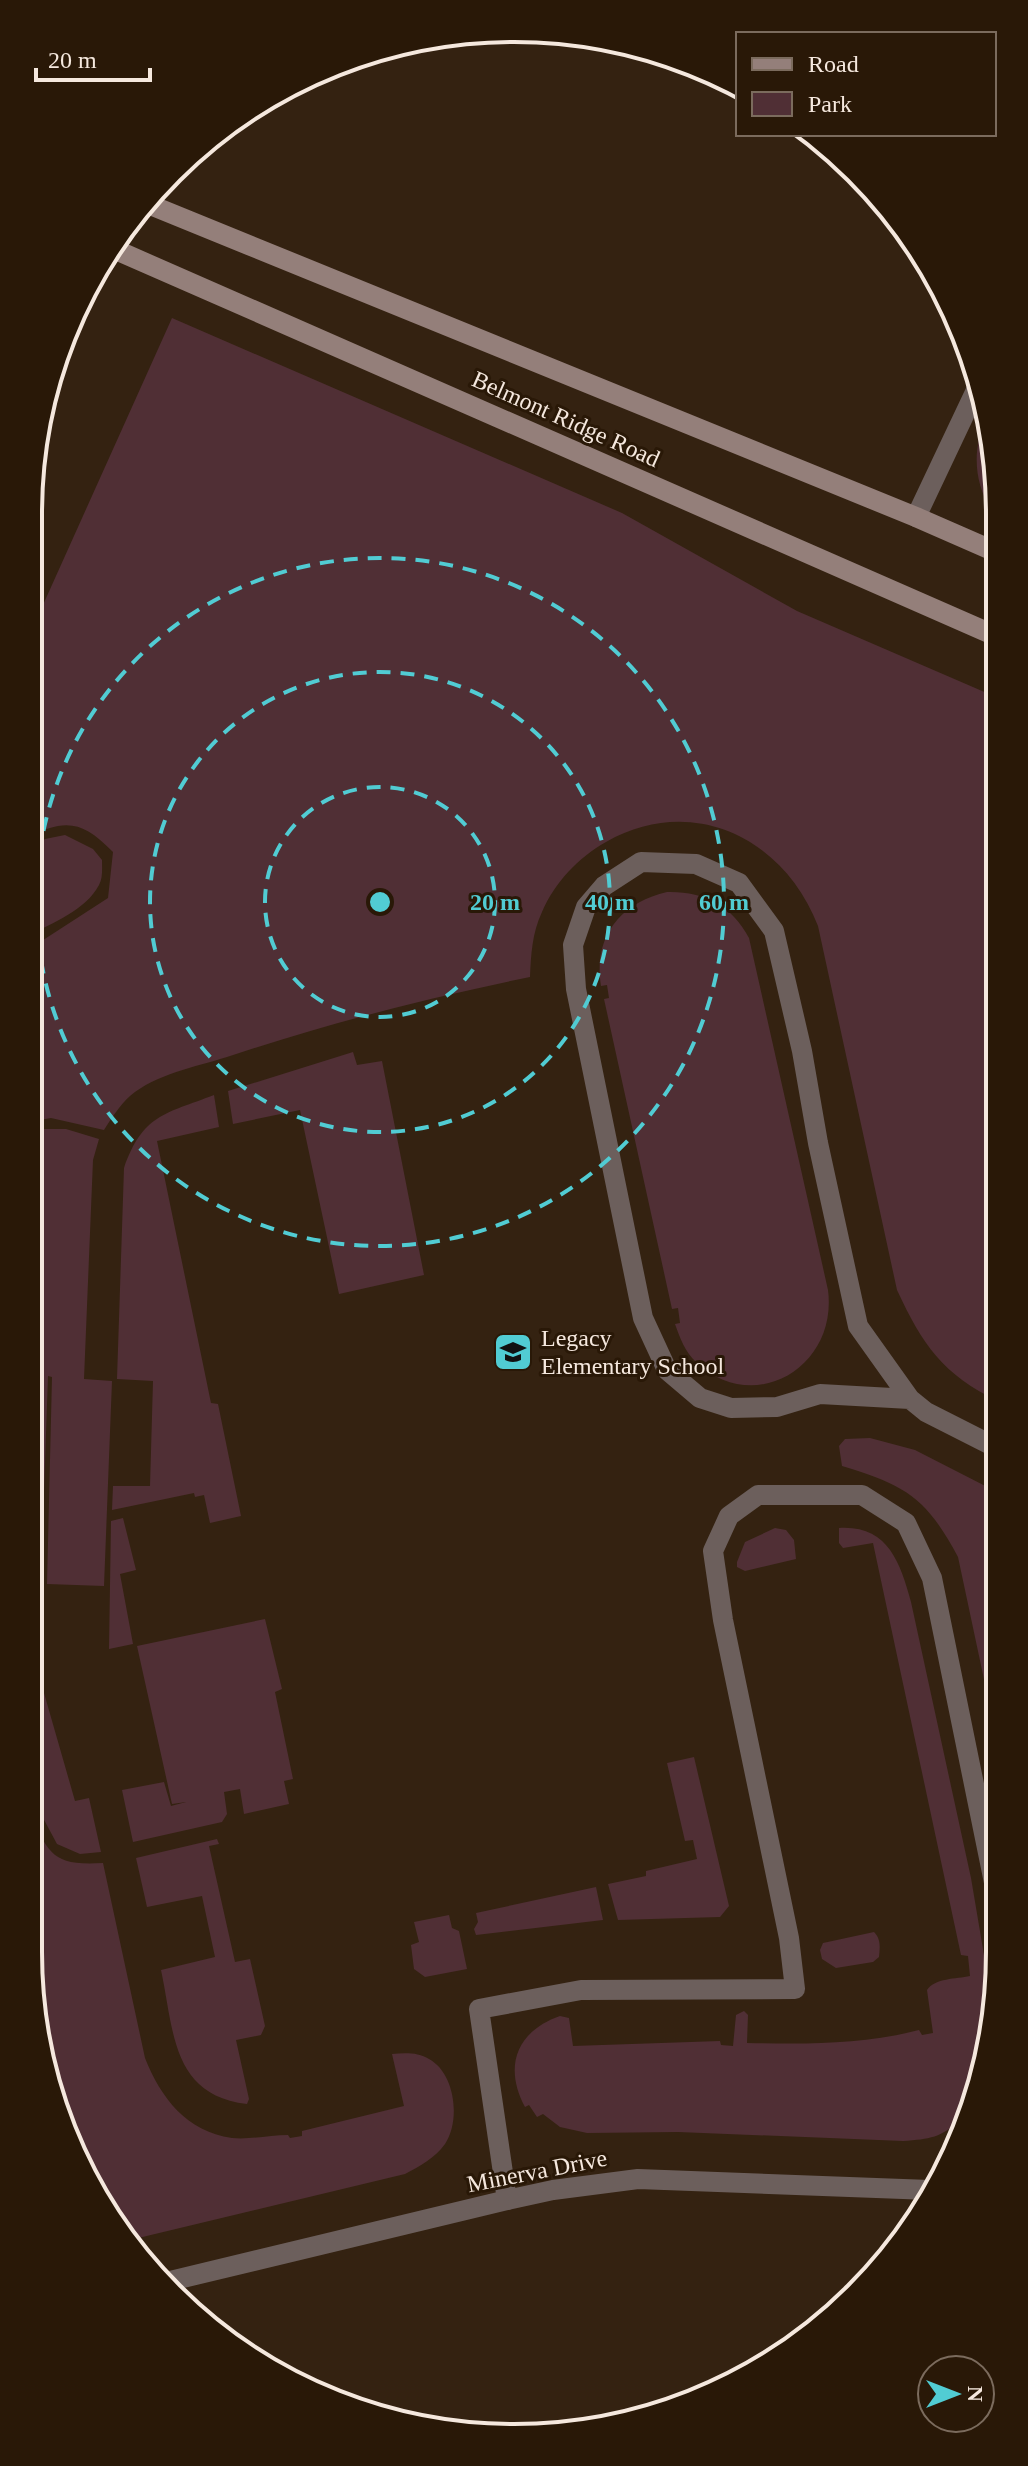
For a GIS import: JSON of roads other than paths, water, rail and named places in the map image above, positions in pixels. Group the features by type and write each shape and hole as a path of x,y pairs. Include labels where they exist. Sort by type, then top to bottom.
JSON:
{"main road":[{"name":"Belmont Ridge Road","path":"156,207 986,548"},
{"name":"Belmont Ridge Road","path":"122,252 986,632"}],"street":[{"path":"916,517 972,399"},
{"path":"910,1399 820,1394 777,1407 731,1408 700,1398 667,1370 643,1318 576,989 573,945 586,907 604,886 641,862 696,864 739,883 774,931 802,1051 818,1143 858,1326 910,1399 926,1412 986,1442"},
{"path":"507,2200 479,2009 581,1990 795,1989 789,1938 723,1620 713,1551 729,1516 758,1495 862,1495 906,1523 932,1578 986,1843"},
{"name":"Minerva Drive","path":"175,2280 507,2200 553,2190 638,2179 922,2190"}],"place":[{"name":"Legacy Elementary School","path":"513,1352"}]}
